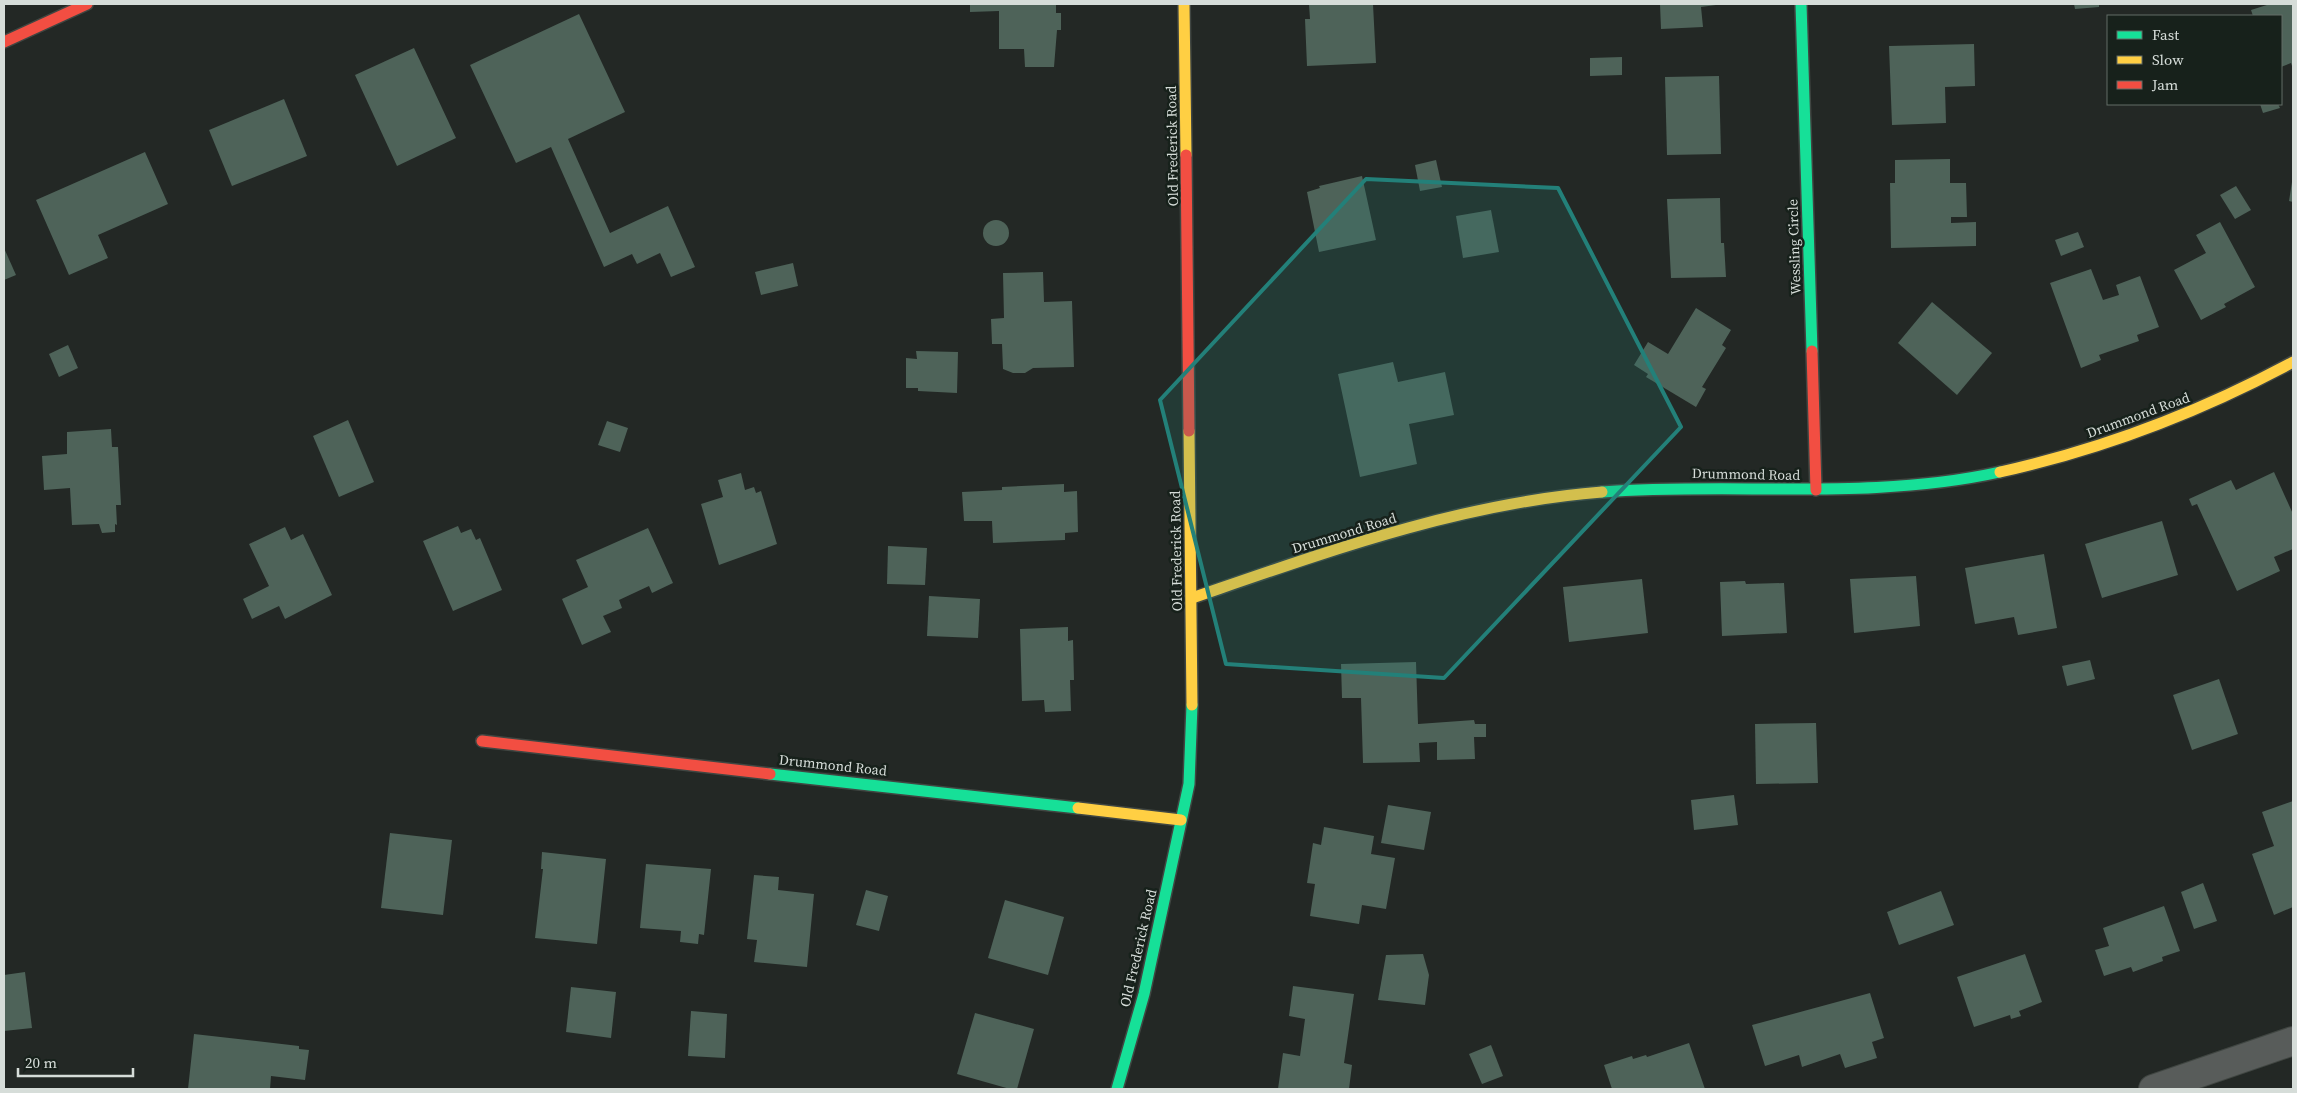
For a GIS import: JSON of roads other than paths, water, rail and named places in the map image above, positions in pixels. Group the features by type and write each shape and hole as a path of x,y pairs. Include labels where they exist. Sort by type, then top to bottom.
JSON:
{"street":[{"path":"4,42 87,4"},
{"name":"Old Frederick Road","path":"1117,1089 1144,994 1182,820 1188,784 1192,730 1184,4"},
{"name":"Wessling Circle","path":"1801,4 1816,490"},
{"name":"Drummond Road","path":"1192,598 1365,541 1484,508 1575,494 1652,488 1816,490 1912,486 1990,474 2081,451 2169,422 2250,386 2293,362"},
{"name":"Drummond Road","path":"482,741 1182,820"},
{"path":"2153,1089 2293,1041"}]}
